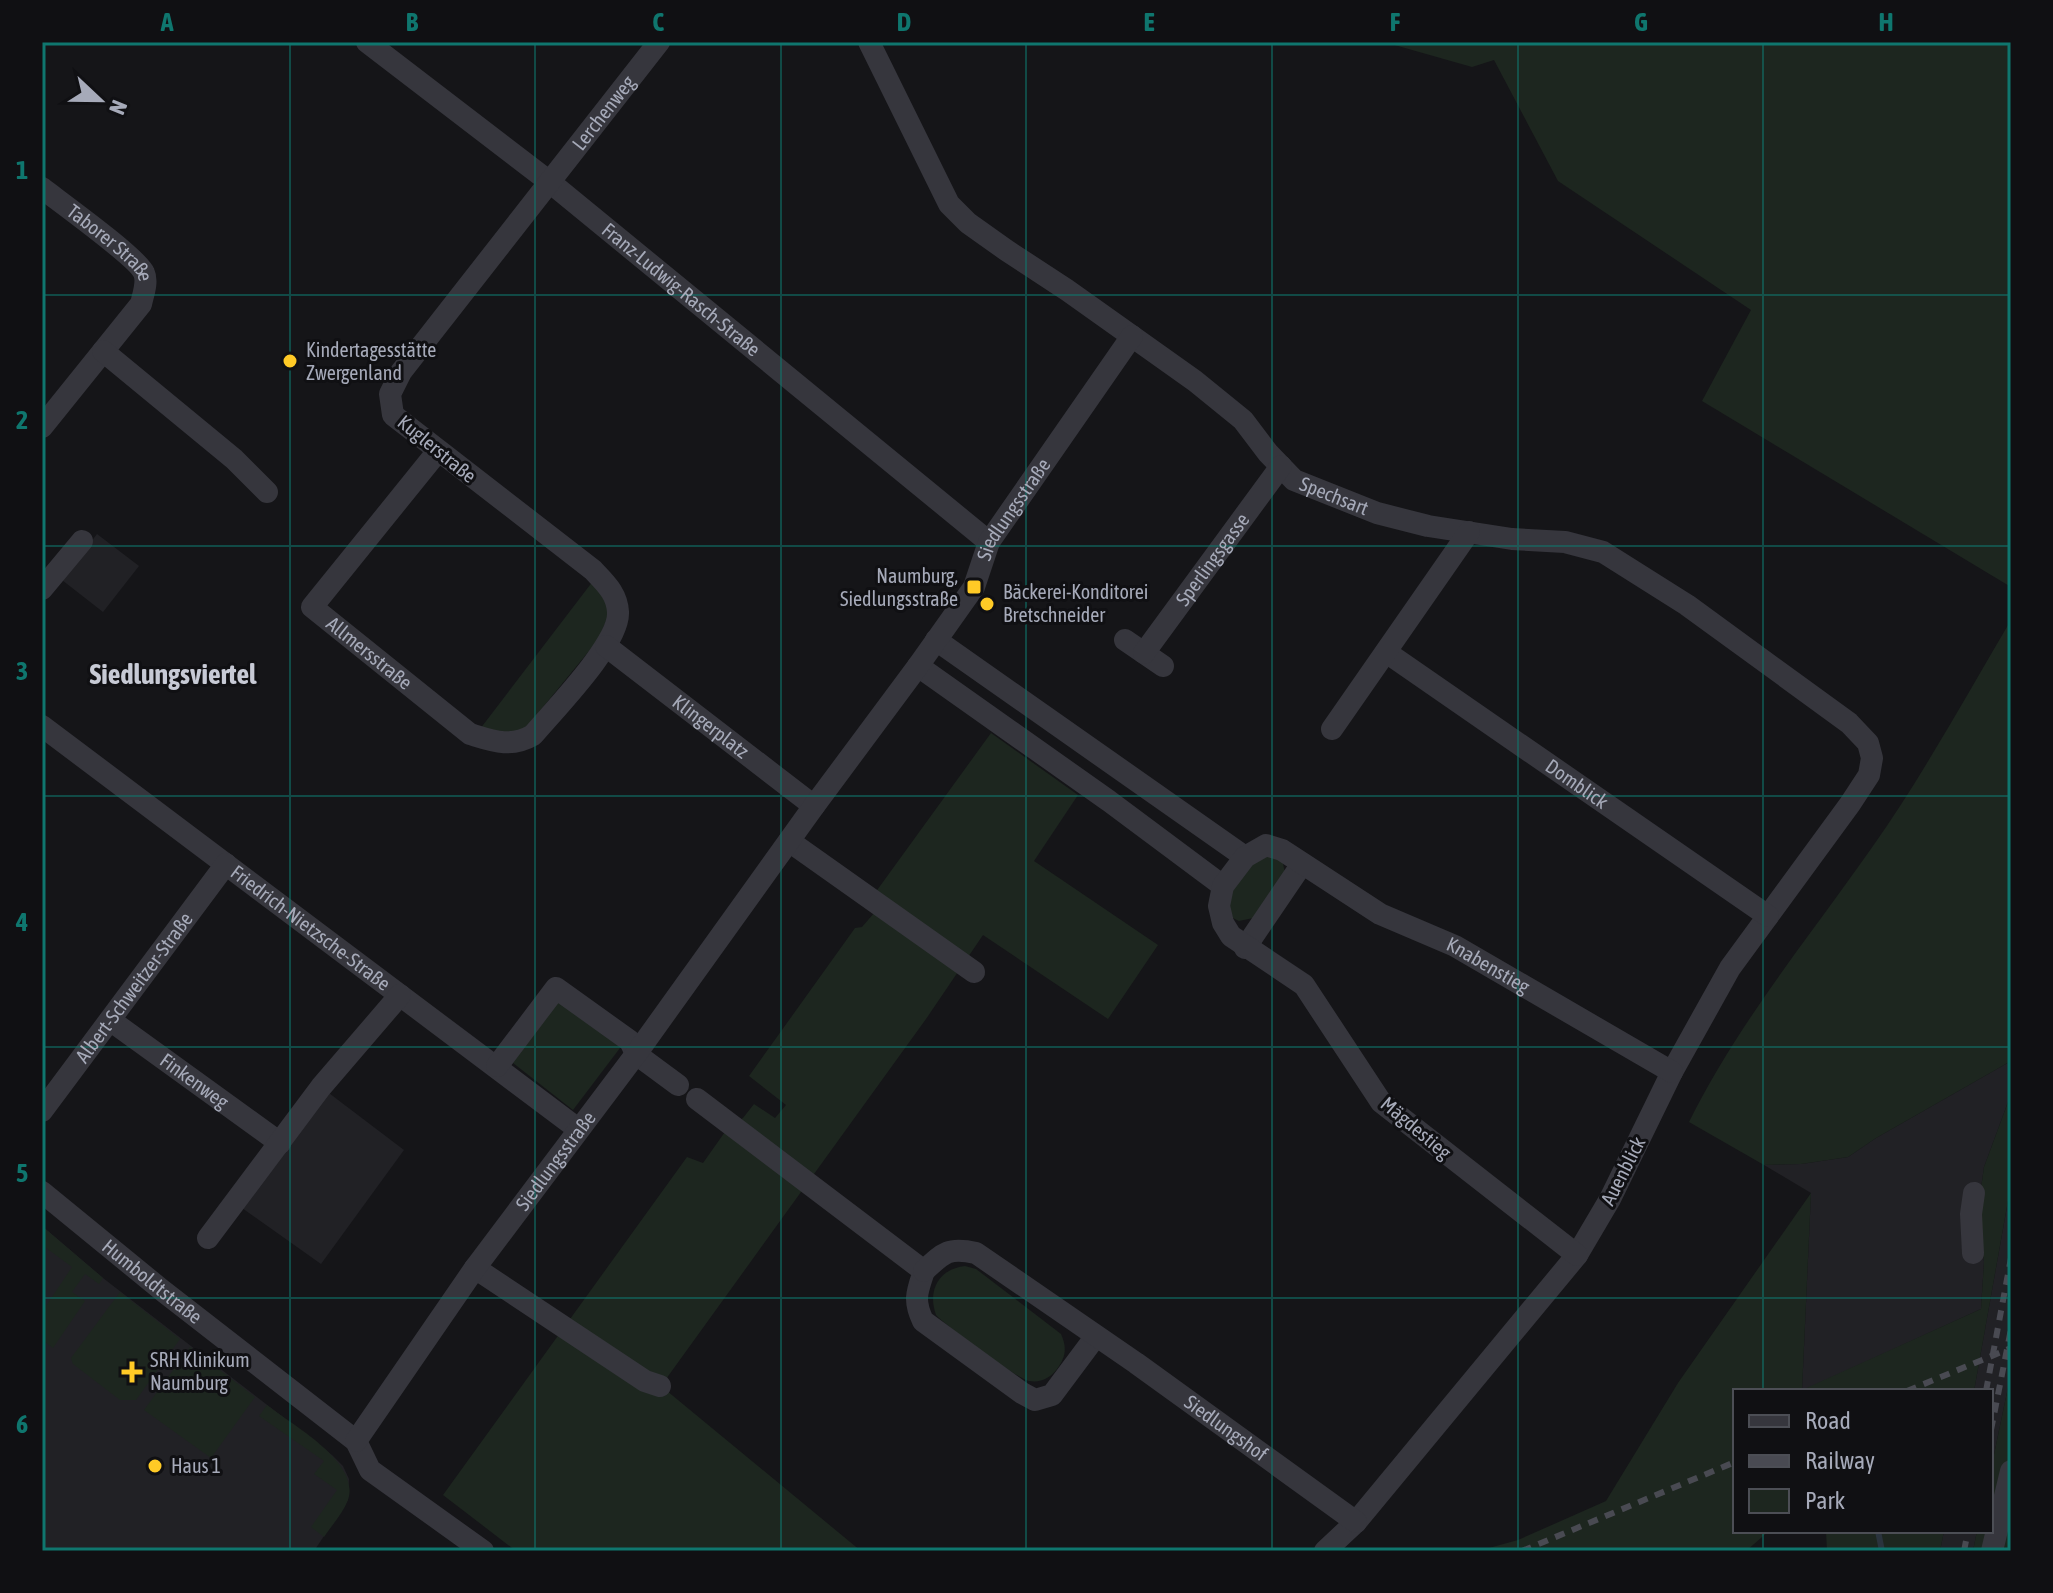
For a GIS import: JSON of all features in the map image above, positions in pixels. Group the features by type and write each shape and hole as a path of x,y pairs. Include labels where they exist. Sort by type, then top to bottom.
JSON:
{"street":[{"name":"Franz-Ludwig-Rasch-Straße","path":"367,42 551,183 989,542"},
{"name":"Lerchenweg","path":"551,183 659,42"},
{"name":"Spechsart","path":"869,42 949,204 968,223 1195,381 1243,420 1294,480 1377,513 1428,526 1512,539 1565,542 1603,552 1687,605 1849,723 1868,743 1872,758"},
{"name":"Kuglerstraße","path":"551,183 401,372 390,394 393,415 593,570 613,592 618,612 616,628 606,646"},
{"name":"Taborer Straße","path":"42,188 144,272 146,282 141,304 103,351"},
{"name":"Siedlungsstraße","path":"356,1441 475,1268 636,1054 974,587 989,542 1132,336"},
{"path":"42,427 103,351 234,459 267,492"},
{"name":"Allmersstraße","path":"438,451 312,607 470,734 496,743 519,744 533,735 606,646"},
{"name":"Sperlingsgasse","path":"1144,653 1281,466"},
{"path":"1332,729 1469,532"},
{"path":"42,589 82,541"},
{"path":"936,640 1245,857"},
{"path":"1125,640 1163,666"},
{"name":"Klingerplatz","path":"606,646 814,806"},
{"name":"Domblick","path":"1386,652 1768,916"},
{"path":"918,666 1223,886 1245,857 1266,845 1282,850 1302,864 1245,948"},
{"name":"Friedrich-Nietzsche-Straße","path":"42,726 578,1129"},
{"name":"Auenblick","path":"1325,1551 1356,1522 1577,1255 1610,1199 1672,1072 1730,968 1850,804 1869,775 1872,758"},
{"path":"789,841 974,972"},
{"name":"Albert-Schweitzer-Straße","path":"42,1111 226,864"},
{"name":"Knabenstieg","path":"1302,864 1380,914 1455,946 1672,1072"},
{"name":"Mägdestieg","path":"1223,886 1219,906 1223,923 1231,936 1304,985 1381,1102 1577,1255"},
{"path":"497,1066 556,988 630,1041 636,1054 678,1085"},
{"path":"208,1238 321,1087 400,995"},
{"name":"Finkenweg","path":"110,1020 280,1143"},
{"path":"697,1099 924,1271 916,1307 923,1321 1035,1400 1052,1395 1096,1336"},
{"name":"Humboldtstraße","path":"42,1192 356,1441 370,1470 483,1551"},
{"path":"1973,1253 1971,1214 1974,1193"},
{"name":"Siedlungshof","path":"924,1271 944,1253 961,1250 976,1253 1356,1522"},
{"path":"475,1268 645,1381 660,1386"},
{"path":"1992,1551 2011,1471"}],"shaded area":[{"path":"97,534 139,566 103,612 62,580"},
{"path":"2011,1061 2011,1094 1984,1167 1978,1209 1984,1262 1981,1309 1802,1389 1811,1193 1764,1165 1801,1164 1848,1157"},
{"path":"321,1087 404,1150 321,1264 235,1203"},
{"path":"2011,1184 2011,1373 1993,1459 1993,1389 1974,1389"},
{"name":"SRH Klinikum Naumburg","path":"42,1226 103,1278 343,1466 349,1479 348,1500 314,1551 42,1551"},
{"path":"1944,1533 1977,1533 1973,1551 1940,1551"}],"green space":[{"path":"1384,42 2011,42 2011,587 1702,401 1751,310 1558,181 1494,60 1472,67"},
{"path":"593,581 602,589 610,612 598,640 525,729 514,737 480,729"},
{"path":"2011,620 2011,1061 1848,1157 1801,1164 1764,1165 1689,1122 1736,1039 1902,803"},
{"path":"991,733 1078,795 1034,861 1158,945 1108,1019 983,935 926,1019 661,1386 861,1551 516,1551 443,1495 687,1157 703,1163 727,1129 743,1118 754,1104 775,1118 786,1105 749,1076 855,928 862,927 875,912 875,893"},
{"path":"1257,854 1282,859 1285,873 1253,918 1239,921 1233,918 1225,899"},
{"path":"557,994 623,1044 573,1110 508,1059"},
{"path":"2011,1094 2011,1184 1974,1389 1804,1389 1981,1309 1984,1262 1978,1209 1984,1167"},
{"path":"1811,1193 1802,1389 1733,1389 1733,1533 1767,1533 1746,1551 1478,1551 1518,1540 1606,1501 1678,1383"},
{"path":"42,1226 103,1278 99,1284 85,1274 72,1292 85,1301 53,1348 42,1340 42,1312 72,1267 42,1245"},
{"path":"965,1266 976,1269 1061,1334 1064,1356 1051,1375 1037,1381 1022,1378 936,1315 933,1297 937,1282 948,1271"},
{"path":"120,1292 180,1339 136,1400 120,1400 73,1364 71,1358"},
{"path":"190,1347 255,1397 211,1458 144,1410"},
{"path":"2011,1373 2011,1551 1973,1551 1977,1533 1993,1533 1993,1459"},
{"path":"267,1405 322,1446 344,1472 349,1486 348,1500 324,1537 311,1527 337,1490 314,1474 324,1461 259,1416"},
{"path":"1826,1533 1944,1533 1940,1551 1827,1551"}],"waterway":[{"path":"1878,1533 1882,1551"}],"railway":[{"path":"1986,1389 2011,1258"},
{"path":"1993,1420 2011,1329"},
{"path":"1912,1389 2011,1348"},
{"path":"1522,1551 1733,1463"},
{"path":"1964,1551 1968,1533"}],"place":[{"name":"Kindertagesstätte Zwergenland","path":"290,361"},
{"name":"Naumburg, Siedlungsstraße","path":"974,587"},
{"name":"Bäckerei-Konditorei Bretschneider","path":"987,604"},
{"name":"SRH Klinikum Naumburg","path":"132,1372"},
{"name":"Haus 1","path":"155,1466"}],"district":[{"name":"Siedlungsviertel","path":"173,674"}]}
